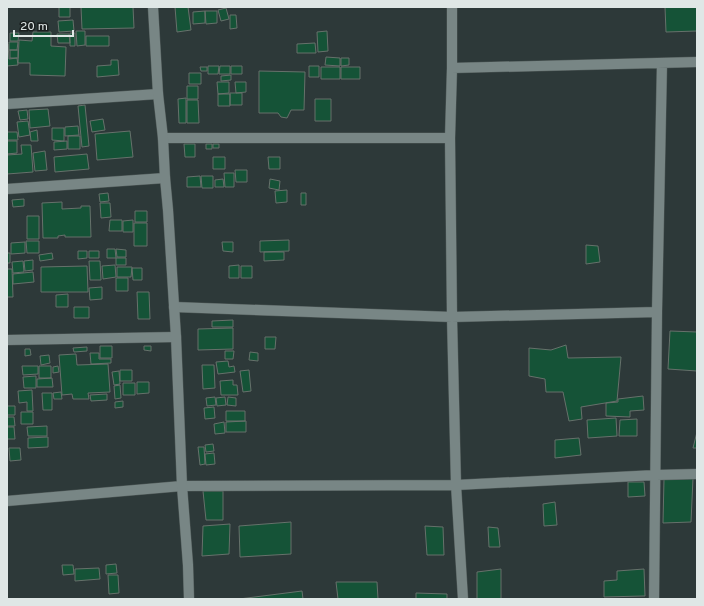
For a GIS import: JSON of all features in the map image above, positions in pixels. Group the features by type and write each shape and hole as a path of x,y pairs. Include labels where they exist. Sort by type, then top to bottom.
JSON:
{"street":[{"path":"153,7 176,337 182,486 189,599"},
{"path":"452,7 450,138 452,317 456,485 463,599"},
{"path":"452,68 697,62"},
{"path":"654,599 657,312 662,63"},
{"path":"7,104 158,94"},
{"path":"163,138 450,138"},
{"path":"7,190 165,178"},
{"path":"174,307 452,317 657,312"},
{"path":"7,340 176,337"},
{"path":"7,501 182,486 456,485 697,474"}],"building":[{"path":"59,7 70,7 70,17 59,17"},
{"path":"81,7 133,7 134,28 82,29"},
{"path":"175,7 188,7 191,30 177,32"},
{"path":"665,7 697,7 697,31 666,32"},
{"path":"226,8 229,19 221,21 218,10"},
{"path":"205,11 217,11 217,23 206,24"},
{"path":"205,11 205,23 193,24 193,12"},
{"path":"230,15 236,15 237,28 230,29"},
{"path":"73,20 74,31 59,32 58,21"},
{"path":"76,31 85,31 85,45 77,46"},
{"path":"327,31 328,51 318,52 317,32"},
{"path":"33,32 51,32 51,46 66,47 65,76 30,75 30,63 18,63 19,40 32,41"},
{"path":"10,33 19,33 18,41 10,41"},
{"path":"70,33 75,33 75,46 70,46"},
{"path":"57,34 69,34 70,43 58,43"},
{"path":"86,36 109,36 109,46 86,46"},
{"path":"9,42 18,42 17,50 9,50"},
{"path":"315,43 316,53 297,53 297,44"},
{"path":"7,44 9,59 17,58 18,65 7,66"},
{"path":"10,50 18,50 18,58 10,58"},
{"path":"326,57 340,58 340,66 325,65"},
{"path":"341,58 349,58 349,65 341,66"},
{"path":"111,60 118,60 119,75 97,77 97,66 111,65"},
{"path":"208,66 219,66 218,74 208,74"},
{"path":"220,66 230,66 230,74 219,74"},
{"path":"231,66 242,66 242,74 231,74"},
{"path":"309,66 319,66 319,77 309,77"},
{"path":"200,67 207,67 207,71 201,71"},
{"path":"321,67 340,67 340,79 321,79"},
{"path":"341,67 360,67 360,79 341,79"},
{"path":"259,71 305,72 304,110 291,110 287,118 281,117 278,113 259,113"},
{"path":"189,73 201,73 201,84 189,84"},
{"path":"231,75 231,80 221,81 221,76"},
{"path":"217,82 229,82 229,93 218,94"},
{"path":"235,82 246,82 246,92 236,93"},
{"path":"187,86 198,86 198,99 187,99"},
{"path":"230,93 242,93 242,105 230,105"},
{"path":"218,94 230,94 230,106 218,106"},
{"path":"186,98 186,123 179,123 178,99"},
{"path":"315,99 331,99 331,121 315,121"},
{"path":"187,100 198,100 199,123 187,123"},
{"path":"85,105 89,146 82,147 78,106"},
{"path":"48,109 50,126 30,128 29,110"},
{"path":"27,110 28,119 20,120 18,111"},
{"path":"103,119 105,130 92,132 90,121"},
{"path":"28,121 30,135 19,137 17,122"},
{"path":"78,126 79,135 65,136 65,127"},
{"path":"52,128 64,128 64,141 52,140"},
{"path":"37,130 38,141 31,141 30,132"},
{"path":"130,131 133,157 97,160 95,134"},
{"path":"7,132 17,132 18,140 7,140"},
{"path":"68,136 80,136 80,149 68,149"},
{"path":"7,141 17,141 17,153 7,154"},
{"path":"67,141 67,149 54,150 54,142"},
{"path":"184,144 195,144 195,157 185,157"},
{"path":"206,144 212,144 212,149 206,149"},
{"path":"213,144 219,144 219,148 213,148"},
{"path":"21,145 31,145 33,172 7,174 7,155 22,154"},
{"path":"45,151 47,170 35,171 33,153"},
{"path":"87,154 89,169 55,172 54,157"},
{"path":"213,157 225,157 225,169 213,169"},
{"path":"268,157 280,157 280,169 269,169"},
{"path":"235,170 247,170 247,182 236,182"},
{"path":"224,173 234,173 234,187 225,187"},
{"path":"200,176 201,187 187,187 187,177"},
{"path":"201,176 213,176 213,188 202,188"},
{"path":"223,179 224,187 215,187 215,180"},
{"path":"270,179 280,181 279,190 269,188"},
{"path":"287,190 287,202 276,203 275,191"},
{"path":"108,193 109,201 100,202 99,194"},
{"path":"301,193 306,193 306,205 301,205"},
{"path":"24,199 24,206 13,207 12,200"},
{"path":"62,202 62,209 90,206 91,237 65,237 65,235 58,236 58,238 43,238 42,203"},
{"path":"100,203 110,203 111,217 101,218"},
{"path":"135,211 147,211 147,222 135,222"},
{"path":"27,216 39,216 39,239 27,239"},
{"path":"110,220 122,220 122,231 109,231"},
{"path":"133,220 133,232 123,232 123,221"},
{"path":"134,223 147,223 147,246 134,246"},
{"path":"289,240 289,251 260,252 260,241"},
{"path":"26,241 39,241 39,253 27,253"},
{"path":"25,242 25,253 11,254 11,243"},
{"path":"222,242 233,242 233,252 223,251"},
{"path":"586,245 598,246 600,262 586,264"},
{"path":"107,249 115,249 116,258 107,258"},
{"path":"116,249 126,250 126,257 117,257"},
{"path":"78,251 87,251 87,258 78,259"},
{"path":"89,251 99,251 99,258 89,258"},
{"path":"264,252 284,252 284,260 264,261"},
{"path":"7,253 10,253 10,263 7,263"},
{"path":"52,253 53,259 40,261 39,255"},
{"path":"116,258 126,258 126,265 116,265"},
{"path":"33,260 33,270 25,271 24,261"},
{"path":"23,261 24,272 13,273 12,262"},
{"path":"89,261 100,261 101,280 90,280"},
{"path":"115,265 116,277 103,279 102,266"},
{"path":"239,265 239,278 229,278 229,266"},
{"path":"87,266 88,292 41,292 41,267"},
{"path":"241,266 252,266 252,278 241,278"},
{"path":"117,267 132,267 131,277 117,277"},
{"path":"132,268 142,268 142,280 133,280"},
{"path":"7,269 12,269 13,297 7,297"},
{"path":"33,272 34,282 13,284 13,274"},
{"path":"116,278 128,278 128,291 116,291"},
{"path":"102,287 102,299 90,300 89,288"},
{"path":"137,292 149,292 150,319 138,319"},
{"path":"68,294 68,307 56,307 56,295"},
{"path":"74,307 89,307 89,318 74,318"},
{"path":"233,320 233,327 212,327 212,321"},
{"path":"233,328 233,349 198,350 198,329"},
{"path":"670,331 697,332 697,371 668,369"},
{"path":"265,337 276,337 275,349 265,349"},
{"path":"566,345 568,358 621,357 617,401 581,407 582,419 569,421 563,392 546,392 545,379 529,376 529,348 551,350"},
{"path":"100,346 112,346 112,358 100,358"},
{"path":"144,346 151,346 151,351 144,350"},
{"path":"87,347 87,351 74,352 73,348"},
{"path":"25,349 30,349 31,355 25,356"},
{"path":"225,351 234,351 233,359 225,359"},
{"path":"250,352 258,353 258,361 249,360"},
{"path":"90,353 99,353 99,359 111,359 111,363 91,364"},
{"path":"76,354 77,365 108,364 110,392 88,393 89,399 73,399 72,394 62,395 59,355"},
{"path":"49,355 50,363 41,365 40,356"},
{"path":"228,361 229,367 234,366 235,372 218,374 216,362"},
{"path":"202,365 214,365 215,388 203,389"},
{"path":"22,366 38,366 38,374 23,375"},
{"path":"39,366 51,366 51,378 39,378"},
{"path":"58,366 59,372 53,373 53,367"},
{"path":"120,370 132,370 132,381 120,381"},
{"path":"249,370 251,391 243,392 240,371"},
{"path":"119,371 120,384 114,385 112,372"},
{"path":"36,376 36,388 24,388 23,377"},
{"path":"52,378 53,387 37,387 37,379"},
{"path":"233,380 233,385 237,385 238,395 221,395 220,381"},
{"path":"137,382 149,382 149,393 137,394"},
{"path":"123,383 135,383 135,395 123,395"},
{"path":"120,385 121,398 115,399 114,386"},
{"path":"32,390 33,411 27,411 27,402 19,403 18,391"},
{"path":"61,392 62,399 54,399 53,393"},
{"path":"42,393 52,393 52,410 43,410"},
{"path":"107,394 107,400 91,401 90,395"},
{"path":"643,396 644,410 630,411 630,417 606,416 606,403 618,402 618,399"},
{"path":"215,397 216,405 207,406 206,398"},
{"path":"225,397 226,405 217,406 216,398"},
{"path":"228,397 236,398 236,406 227,405"},
{"path":"123,401 123,407 115,408 115,402"},
{"path":"7,406 15,406 15,415 7,415"},
{"path":"214,407 215,418 205,419 204,408"},
{"path":"226,411 245,411 245,421 226,421"},
{"path":"21,412 33,412 33,424 21,424"},
{"path":"7,417 14,417 15,426 7,426"},
{"path":"616,418 617,436 588,438 587,420"},
{"path":"637,419 637,436 619,436 620,420"},
{"path":"246,421 246,432 226,432 226,422"},
{"path":"224,422 225,433 215,434 214,424"},
{"path":"47,426 47,436 28,436 27,427"},
{"path":"7,427 14,427 15,439 7,439"},
{"path":"697,432 697,448 693,448"},
{"path":"48,437 48,447 28,448 28,438"},
{"path":"579,438 581,455 555,458 555,440"},
{"path":"213,444 214,451 206,452 205,445"},
{"path":"198,447 204,447 205,464 200,465"},
{"path":"9,448 20,448 21,460 10,461"},
{"path":"214,453 215,464 206,465 205,454"},
{"path":"693,478 691,522 663,523 664,479"},
{"path":"628,482 644,482 645,496 628,497"},
{"path":"203,491 223,491 223,520 206,520"},
{"path":"555,502 557,525 544,526 543,504"},
{"path":"291,522 291,554 240,557 239,526"},
{"path":"230,524 229,554 202,556 203,526"},
{"path":"425,526 443,527 444,555 427,555"},
{"path":"488,527 498,528 500,547 489,547"},
{"path":"116,564 117,573 106,574 106,565"},
{"path":"62,565 73,565 74,574 63,575"},
{"path":"99,568 100,579 75,581 75,569"},
{"path":"501,569 501,599 477,599 477,572"},
{"path":"644,569 645,596 604,597 604,581 617,580 617,571"},
{"path":"108,575 118,575 119,593 109,594"},
{"path":"336,582 377,582 378,599 338,599"},
{"path":"302,591 303,599 239,599"},
{"path":"416,593 447,594 447,599 416,599"}]}
